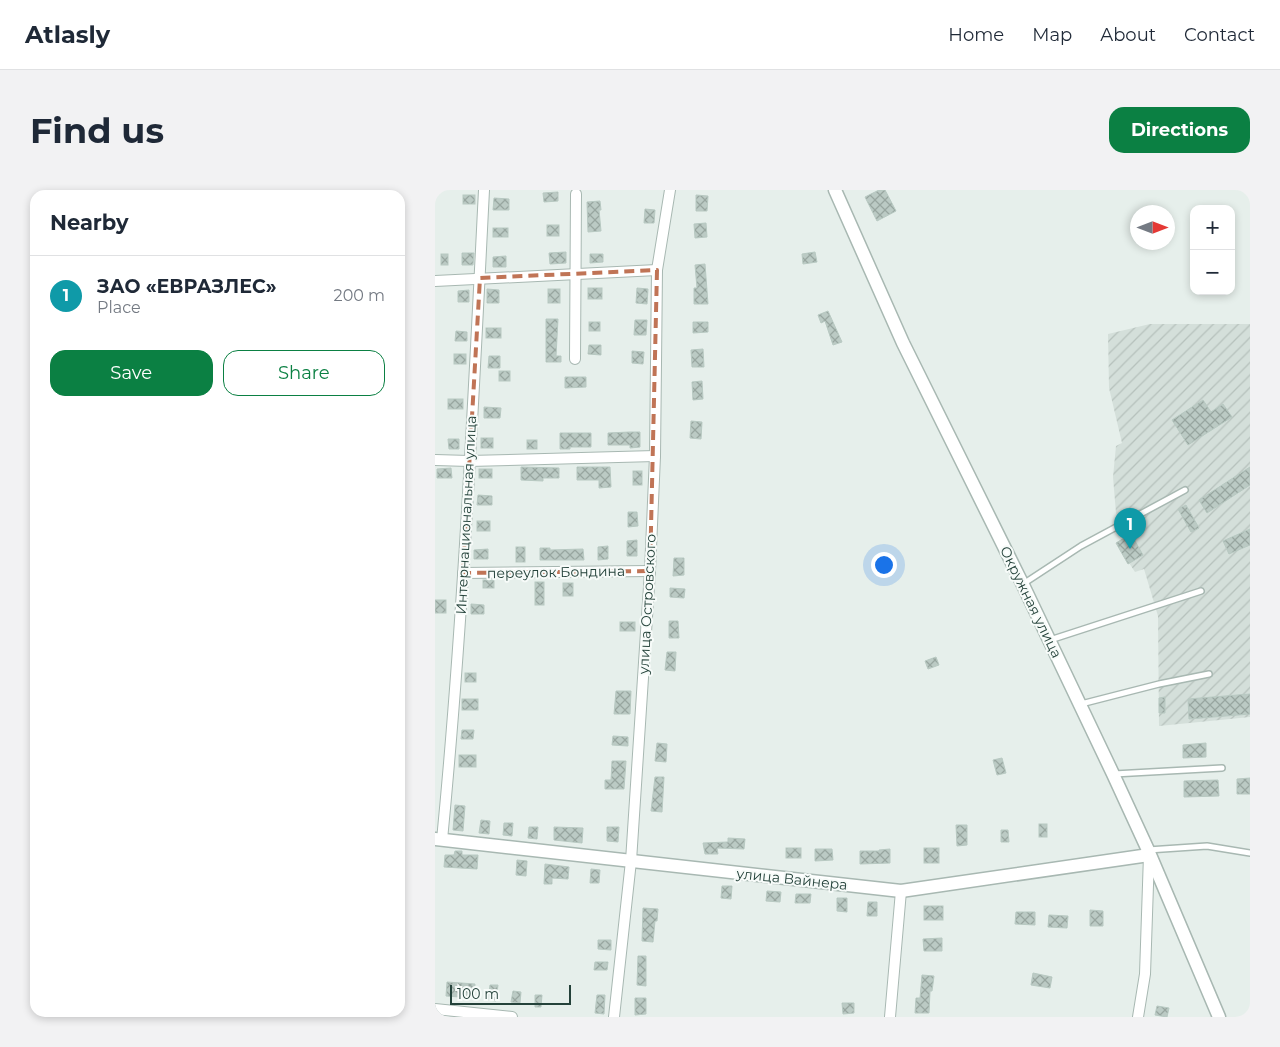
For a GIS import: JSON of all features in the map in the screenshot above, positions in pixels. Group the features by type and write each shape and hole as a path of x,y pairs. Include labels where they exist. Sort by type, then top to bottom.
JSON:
{"street":[{"name":"Интернациональная улица","path":"439,839 455,712 484,190"},
{"name":"улица Островского","path":"614,1017 631,861 649,571 655,456 657,270 670,190"},
{"name":"Окружная улица","path":"835,190 903,343 1050,640 1113,774 1219,1017"},
{"path":"575,359 576,194"},
{"path":"435,281 657,270"},
{"path":"435,460 469,461 655,456"},
{"name":"переулок Бондина","path":"463,573 649,571"},
{"name":"улица Вайнера","path":"439,839 901,891 1148,852"},
{"path":"1138,1017 1145,974 1148,852"},
{"path":"890,1017 901,891"},
{"path":"435,1009 512,1017"}],"lane":[{"path":"1023,585 1081,546 1185,490"},
{"path":"1050,640 1201,591"},
{"path":"1080,704 1159,684 1209,674"},
{"path":"1113,774 1221,768"},
{"path":"1148,852 1207,846 1250,853"}],"highlighted area":[{"path":"657,270 650,571 463,573 480,278"}],"shaded area":[{"path":"1150,324 1250,324 1250,717 1159,726 1158,616 1144,569 1135,572 1116,543 1126,536 1116,513 1113,477 1116,446 1122,443 1109,388 1108,334"}],"building":[{"path":"879,190 885,190 896,211 877,221 865,197"},
{"path":"558,192 558,201 544,202 543,193"},
{"path":"463,195 475,195 475,204 463,204"},
{"path":"696,195 708,196 707,211 696,211"},
{"path":"494,198 509,199 509,210 493,210"},
{"path":"600,201 601,231 588,232 587,202"},
{"path":"645,209 655,210 654,223 644,223"},
{"path":"706,223 707,237 695,238 694,224"},
{"path":"547,225 559,225 559,236 547,236"},
{"path":"493,228 508,228 508,237 493,237"},
{"path":"566,252 566,263 550,264 549,253"},
{"path":"815,252 817,262 803,264 802,254"},
{"path":"462,253 474,253 473,265 462,265"},
{"path":"441,254 448,254 448,265 441,265"},
{"path":"590,254 603,254 603,262 590,263"},
{"path":"506,256 506,267 493,267 493,257"},
{"path":"705,264 708,304 694,304 694,288 697,288 695,265"},
{"path":"588,288 602,288 602,299 588,299"},
{"path":"637,288 648,289 647,304 636,303"},
{"path":"487,289 499,290 499,303 487,303"},
{"path":"548,289 560,289 560,303 548,303"},
{"path":"469,290 469,302 458,302 458,291"},
{"path":"828,311 842,342 833,345 825,321 821,323 818,315"},
{"path":"546,319 558,319 556,356 561,356 561,362 546,362"},
{"path":"635,320 647,320 646,335 634,335"},
{"path":"589,322 600,322 600,331 589,331"},
{"path":"693,322 708,322 708,332 693,333"},
{"path":"486,328 501,328 501,338 486,338"},
{"path":"456,331 467,332 467,341 455,341"},
{"path":"589,345 601,345 601,355 588,354"},
{"path":"703,349 704,367 692,367 691,350"},
{"path":"632,351 644,352 643,364 632,363"},
{"path":"454,354 466,354 466,364 454,364"},
{"path":"489,356 500,356 500,368 488,368"},
{"path":"499,371 510,371 510,381 499,381"},
{"path":"565,377 586,377 586,387 565,388"},
{"path":"702,381 703,399 693,400 692,382"},
{"path":"448,399 463,399 463,409 448,409"},
{"path":"1203,400 1211,412 1223,404 1232,417 1188,445 1172,420"},
{"path":"484,407 501,408 500,418 484,418"},
{"path":"691,421 702,422 701,439 690,438"},
{"path":"640,432 640,447 630,448 630,445 608,445 608,433"},
{"path":"560,433 591,433 591,447 560,449"},
{"path":"481,438 493,438 493,448 481,448"},
{"path":"448,439 459,439 459,449 449,449"},
{"path":"527,440 537,440 537,449 527,449"},
{"path":"521,467 559,468 559,478 543,478 543,481 521,480"},
{"path":"577,467 610,467 611,487 599,488 599,480 577,480"},
{"path":"1250,467 1250,485 1207,513 1199,500"},
{"path":"451,468 452,478 437,478 437,469"},
{"path":"479,469 492,469 492,478 479,478"},
{"path":"633,471 642,471 642,485 633,485"},
{"path":"478,495 492,496 492,505 477,505"},
{"path":"1186,505 1199,528 1191,532 1178,509"},
{"path":"628,512 637,512 638,526 628,527"},
{"path":"477,521 490,521 490,531 477,531"},
{"path":"1250,529 1250,545 1229,554 1223,541"},
{"path":"1131,534 1143,555 1128,564 1116,543"},
{"path":"637,540 637,556 627,556 627,541"},
{"path":"608,546 608,559 598,560 598,547"},
{"path":"516,547 525,547 525,562 516,562"},
{"path":"540,548 550,548 550,550 583,549 584,560 540,560"},
{"path":"488,549 488,559 474,559 474,550"},
{"path":"674,558 684,558 684,575 673,576"},
{"path":"483,580 494,580 494,588 483,588"},
{"path":"535,582 544,582 544,605 535,605"},
{"path":"563,583 573,583 573,596 563,596"},
{"path":"670,588 685,589 684,598 670,597"},
{"path":"435,600 446,600 446,613 435,613"},
{"path":"471,604 484,605 484,614 471,614"},
{"path":"669,621 678,621 679,638 669,638"},
{"path":"620,622 635,622 635,631 620,631"},
{"path":"667,652 676,652 675,671 665,670"},
{"path":"936,657 939,665 928,669 925,661"},
{"path":"465,673 476,673 476,682 465,682"},
{"path":"616,691 631,691 630,714 614,714"},
{"path":"1250,694 1250,714 1189,719 1188,699"},
{"path":"1165,697 1165,713 1159,713 1159,698"},
{"path":"462,699 478,699 478,710 462,710"},
{"path":"462,730 474,730 473,739 461,739"},
{"path":"613,736 628,737 628,746 612,745"},
{"path":"657,743 667,744 666,762 655,761"},
{"path":"1206,743 1206,757 1183,758 1183,745"},
{"path":"459,755 476,755 476,767 459,767"},
{"path":"1002,758 1006,773 997,775 993,760"},
{"path":"612,761 626,761 624,789 605,789 605,780 611,780"},
{"path":"655,777 664,777 662,812 651,811"},
{"path":"1250,778 1250,794 1237,794 1237,779"},
{"path":"1218,780 1219,796 1184,797 1184,781"},
{"path":"455,805 465,806 463,831 453,830"},
{"path":"481,820 490,821 489,834 479,833"},
{"path":"504,823 513,823 512,836 503,835"},
{"path":"1039,824 1047,824 1047,837 1039,837"},
{"path":"956,825 967,825 967,845 957,846"},
{"path":"529,827 538,827 537,839 528,838"},
{"path":"554,827 583,828 582,843 554,840"},
{"path":"607,827 619,827 618,842 607,841"},
{"path":"1001,830 1008,830 1009,842 1001,842"},
{"path":"728,838 745,839 744,849 717,848 718,854 705,854 703,843 728,842"},
{"path":"786,848 801,848 801,858 786,858"},
{"path":"924,848 939,848 939,863 924,863"},
{"path":"815,849 832,849 833,860 815,861"},
{"path":"890,849 890,863 860,864 860,851"},
{"path":"455,851 462,851 462,855 478,855 477,869 444,867 445,855 454,855"},
{"path":"517,860 527,861 526,876 516,875"},
{"path":"545,864 569,867 568,879 552,878 552,884 544,884"},
{"path":"591,869 600,870 599,883 590,883"},
{"path":"722,886 732,886 731,899 721,898"},
{"path":"767,891 781,892 780,902 766,901"},
{"path":"796,894 811,894 810,903 795,903"},
{"path":"837,898 847,898 847,912 837,911"},
{"path":"868,902 877,902 877,916 867,916"},
{"path":"924,906 943,906 943,920 924,920"},
{"path":"643,908 658,909 653,942 642,941"},
{"path":"1090,910 1103,911 1103,926 1090,926"},
{"path":"1016,912 1035,912 1035,925 1015,924"},
{"path":"1049,915 1068,916 1067,928 1048,927"},
{"path":"942,938 942,951 924,951 923,939"},
{"path":"598,940 611,940 611,950 598,949"},
{"path":"638,956 646,956 646,986 637,985"},
{"path":"595,962 608,962 607,970 594,970"},
{"path":"1033,973 1052,977 1050,988 1031,985"},
{"path":"922,975 934,976 932,991 930,991 929,1013 915,1013 916,998 920,998"},
{"path":"447,982 475,984 474,998 446,996"},
{"path":"490,985 498,985 496,1001 488,1000"},
{"path":"513,991 521,992 520,1003 511,1002"},
{"path":"535,995 542,995 541,1007 535,1007"},
{"path":"597,995 605,995 604,1014 595,1013"},
{"path":"635,998 646,998 646,1014 635,1015"},
{"path":"842,1003 854,1003 854,1013 843,1014"},
{"path":"1157,1006 1169,1008 1167,1017 1155,1015"}],"place":[{"name":"ЗАО «ЕВРАЗЛЕС»","path":"1130,549"}]}
